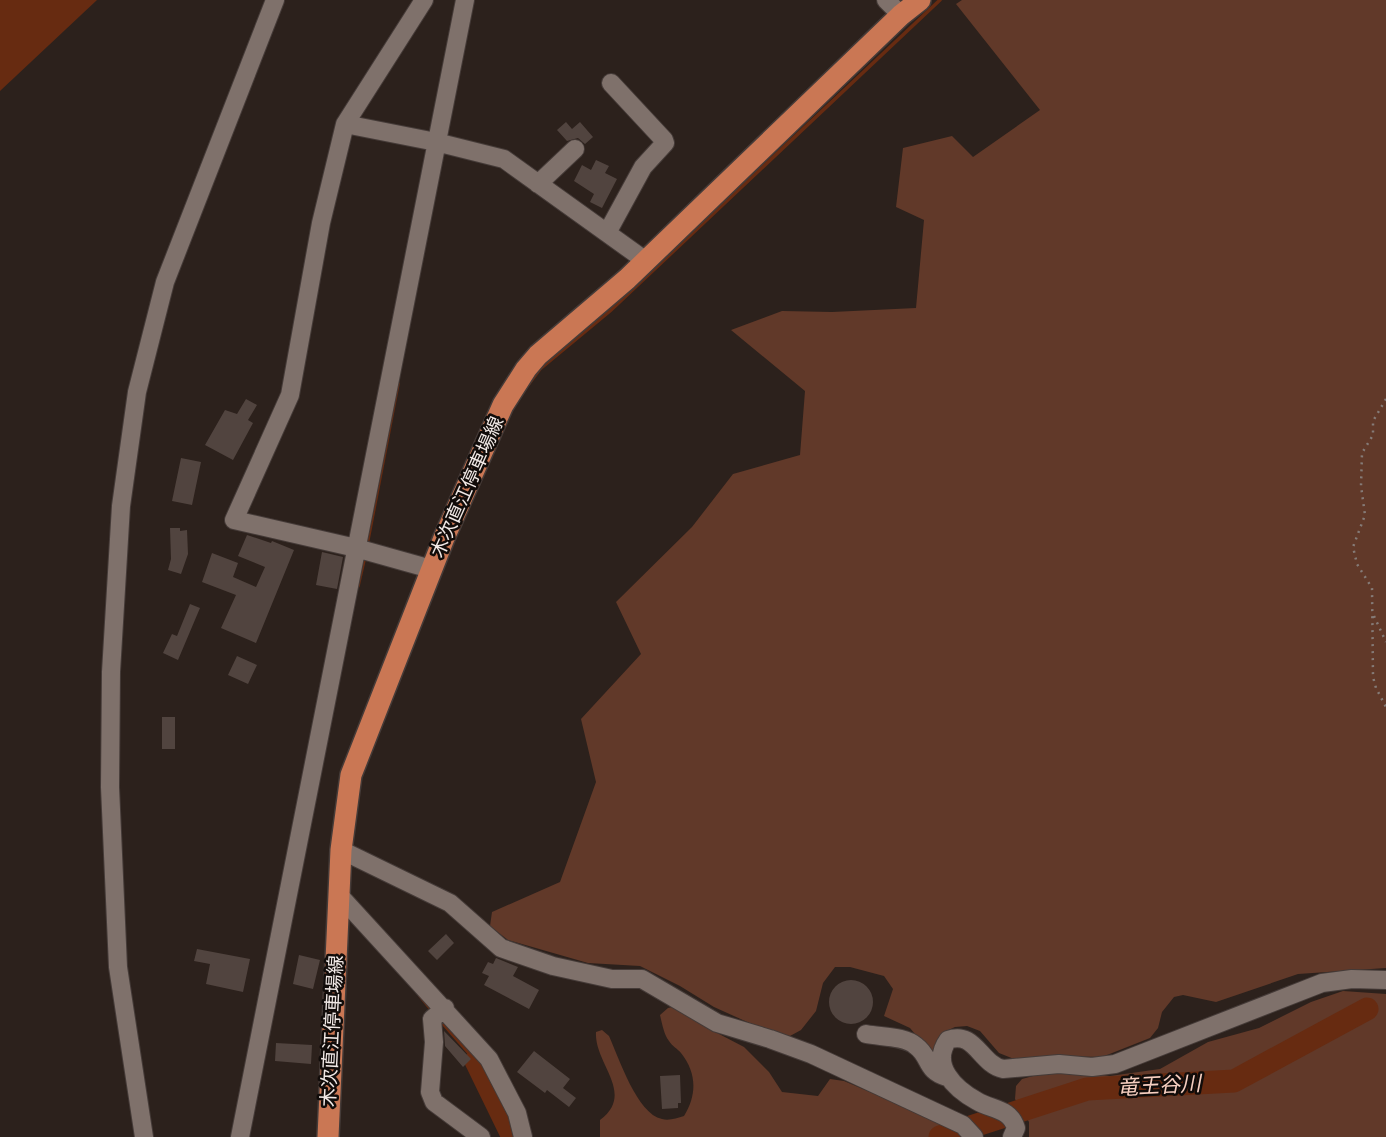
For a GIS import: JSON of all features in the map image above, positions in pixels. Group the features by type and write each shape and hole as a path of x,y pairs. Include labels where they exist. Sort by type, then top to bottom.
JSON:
{"main road":[{"name":"木次直江停車場線","path":"328,1137 341,850 351,775 430,569 503,405 538,355 646,261 893,8 920,0"}],"street":[{"path":"144,1137 118,967 110,787 111,672 121,506 137,392 165,282 275,0"},
{"path":"424,0 345,124 321,223 290,395 234,520 356,548 430,569"},
{"path":"240,1137 465,0"},
{"path":"607,233 643,167 665,144 611,83"},
{"path":"345,124 436,142 503,159 646,261"},
{"path":"538,184 575,149"},
{"path":"341,850 450,903 501,948 552,966 612,979 642,979 717,1023 780,1043 853,1073 962,1125 974,1137"},
{"path":"339,894 489,1059 517,1113 523,1137"},
{"path":"1012,1137 1016,1128 1011,1117 999,1109 974,1100 950,1078 941,1062 941,1054 948,1040 968,1040 995,1068 1059,1064 1092,1067 1130,1060 1322,983 1352,979 1386,980"},
{"path":"445,1008 432,1019 434,1042 430,1092 435,1102 481,1137"},
{"path":"866,1034 915,1044 934,1072 950,1078"}],"path":[{"path":"1386,400 1373,421 1373,435 1362,453 1361,486 1365,515 1353,547 1357,564 1372,588 1373,677 1386,707"},
{"path":"1374,616 1386,642"}],"shaded area":[{"path":"0,0 97,0 0,91"},
{"path":"962,0 1386,0 1386,968 1298,974 1216,1002 1183,995 1174,997 1162,1012 1158,1028 1150,1038 1102,1057 1042,1056 1014,1059 999,1053 980,1031 967,1026 944,1032 934,1050 930,1052 910,1028 884,1016 893,989 884,976 850,967 835,967 823,983 816,1011 801,1030 790,1036 776,1035 714,1007 640,966 588,963 508,940 490,926 492,912 560,882 596,782 581,719 641,654 616,602 692,527 733,474 800,455 805,391 731,330 782,311 832,312 916,308 924,220 896,207 903,148 952,136 973,157 1040,110 956,4"},
{"path":"1343,991 1386,994 1386,1137 1029,1137 1029,1122 1015,1099 1016,1086 1022,1079 1048,1072 1069,1071 1110,1076 1160,1069 1208,1042 1259,1028 1311,1002"},
{"path":"676,1006 698,1023 744,1047 769,1072 782,1092 818,1096 830,1079 844,1081 943,1123 960,1137 600,1137 600,1120 610,1110 614,1099 611,1078 597,1044 596,1032 602,1030 609,1036 630,1084 645,1107 662,1119 684,1116 693,1092 692,1076 686,1061 667,1038 660,1015 668,1008"}],"building":[{"path":"566,122 572,129 580,122 593,137 585,144 578,138 567,141 557,130"},
{"path":"596,160 609,166 605,173 617,179 602,208 590,202 594,194 574,181 582,165 591,170"},
{"path":"246,399 257,405 248,420 253,423 233,460 205,445 225,410 237,414"},
{"path":"181,458 201,462 192,505 172,501"},
{"path":"170,528 187,530 188,554 181,574 168,570 171,559"},
{"path":"247,535 294,550 256,643 221,628 236,595 202,582 212,553 238,563 233,577 256,587 265,567 238,556"},
{"path":"322,552 343,557 337,589 316,585"},
{"path":"190,604 200,608 178,660 163,653 172,634 177,636"},
{"path":"237,656 257,665 248,684 228,675"},
{"path":"162,717 175,717 175,749 162,749"},
{"path":"446,934 454,943 437,960 428,951"},
{"path":"197,949 250,959 243,992 206,984 210,964 194,961"},
{"path":"299,955 320,960 313,989 293,984"},
{"path":"496,958 518,967 513,976 539,990 529,1009 484,985 489,976 482,973 488,962 493,964"},
{"path":"851,980 860,981 867,986 872,993 872,1011 867,1018 860,1023 851,1024 842,1023 835,1018 830,1011 829,1002 830,993 835,986 842,981"},
{"path":"444,1031 471,1059 463,1067 445,1046"},
{"path":"276,1043 312,1045 311,1064 275,1061"},
{"path":"534,1051 570,1079 563,1088 576,1098 569,1107 517,1072"},
{"path":"680,1075 681,1103 678,1103 678,1108 662,1109 660,1076"}],"waterway":[{"path":"528,385 540,369 610,311 940,0"},
{"path":"367,545 398,384"},
{"path":"358,586 365,556"},
{"path":"420,996 433,1012"},
{"name":"竜王谷川","path":"940,1137 1087,1089 1234,1081 1367,1009"},
{"path":"440,1020 476,1061"},
{"name":"竜王谷川","path":"476,1061 513,1137"}]}
